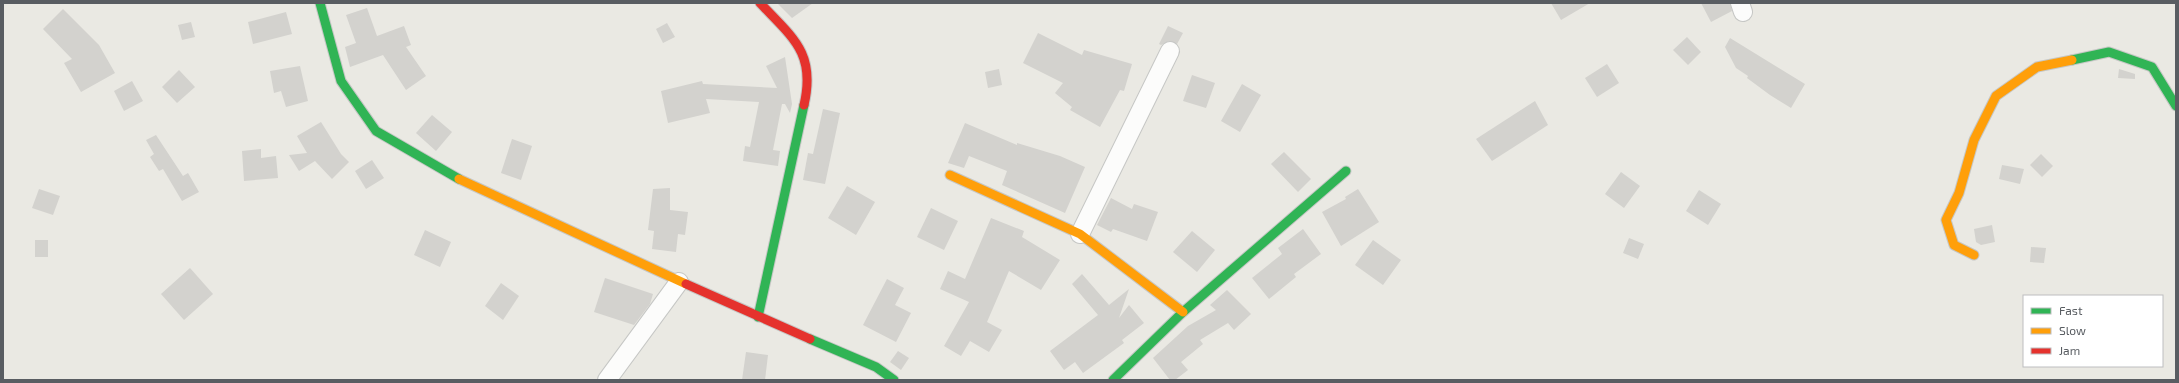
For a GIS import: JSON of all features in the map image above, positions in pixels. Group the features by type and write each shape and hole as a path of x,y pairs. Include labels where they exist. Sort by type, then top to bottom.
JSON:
{"street":[{"path":"320,3 341,81 376,131 472,187 679,282 876,367 894,380"},
{"path":"758,317 808,89 806,64 798,43 760,3"},
{"path":"1080,234 1170,51"},
{"path":"1974,255 1954,245 1946,220 1959,193 1974,140 1996,96 2037,67 2109,52 2152,67 2176,106"},
{"path":"1113,380 1183,312 1346,171"},
{"path":"950,175 1080,234 1183,312"},
{"path":"607,380 679,282"}],"building":[{"path":"777,3 813,3 792,18"},
{"path":"1551,3 1590,3 1561,20"},
{"path":"1701,3 1730,3 1732,11 1711,22"},
{"path":"367,8 377,36 404,26 411,45 406,47 426,76 406,90 383,55 350,67 345,47 356,43 346,15"},
{"path":"63,9 99,45 115,73 81,92 64,63 72,59 43,29"},
{"path":"286,12 292,34 253,44 248,22"},
{"path":"191,22 195,37 182,40 178,25"},
{"path":"667,23 675,37 663,43 656,29"},
{"path":"1168,26 1183,33 1177,44 1169,41 1161,45 1159,44"},
{"path":"1038,33 1082,55 1084,50 1132,64 1124,91 1120,90 1100,127 1070,110 1072,107 1055,93 1063,83 1023,63"},
{"path":"1687,37 1701,52 1688,65 1673,50"},
{"path":"1730,38 1805,84 1791,108 1770,95 1736,68 1725,47"},
{"path":"785,57 792,104 790,113 785,104 782,104 773,150 780,151 778,166 743,161 745,146 750,147 759,102 706,99 710,113 668,123 661,91 702,81 703,84 777,88 766,66"},
{"path":"1607,64 1619,83 1597,97 1585,78"},
{"path":"300,66 308,101 286,107 281,91 274,93 270,71"},
{"path":"999,69 1002,85 988,88 985,72"},
{"path":"2119,69 2135,74 2135,79 2118,78"},
{"path":"179,70 195,87 177,103 162,87"},
{"path":"1192,75 1215,83 1206,108 1183,101"},
{"path":"132,81 143,101 124,111 114,91"},
{"path":"1242,84 1261,95 1240,132 1221,121"},
{"path":"1535,101 1548,125 1492,161 1476,139"},
{"path":"823,109 840,113 825,184 803,180 808,153 813,154"},
{"path":"432,115 452,132 436,151 416,133"},
{"path":"321,122 341,154 349,162 332,179 315,161 299,171 289,155 307,153 297,136"},
{"path":"965,123 1017,145 1017,143 1060,156 1085,167 1065,213 1002,185 1007,171 969,156 964,168 948,163"},
{"path":"156,135 183,176 188,173 199,192 182,201 163,169 159,171 150,157 154,154 146,140"},
{"path":"512,139 532,146 521,180 501,173"},
{"path":"261,149 261,158 276,156 278,178 244,181 242,151"},
{"path":"1284,152 1311,179 1298,192 1271,164"},
{"path":"2041,154 2053,166 2042,177 2030,165"},
{"path":"372,160 384,178 366,189 355,171"},
{"path":"2002,165 2024,169 2020,184 1999,179"},
{"path":"1621,172 1640,186 1624,208 1605,194"},
{"path":"847,186 875,202 856,235 828,218"},
{"path":"670,188 670,210 688,212 685,235 678,234 676,252 652,249 654,231 648,230 653,189"},
{"path":"39,189 60,196 53,215 32,208"},
{"path":"1358,189 1379,222 1341,246 1322,212 1346,199 1345,197"},
{"path":"1699,190 1721,204 1708,225 1686,211"},
{"path":"1111,198 1132,209 1134,204 1158,212 1147,241 1113,229 1111,232 1097,225"},
{"path":"931,208 958,221 944,250 917,237"},
{"path":"991,218 1024,231 1022,237 1060,260 1041,290 1009,271 987,322 1002,330 989,352 970,341 961,356 944,346 969,302 940,289 948,271 965,279"},
{"path":"1992,225 1995,242 1981,245 1976,242 1974,229"},
{"path":"1303,229 1321,254 1294,274 1296,277 1269,299 1252,278 1282,254 1278,248"},
{"path":"425,230 451,242 440,267 414,255"},
{"path":"1192,231 1215,250 1197,272 1173,252"},
{"path":"1629,238 1644,244 1638,259 1623,253"},
{"path":"35,240 48,240 48,257 35,257"},
{"path":"1373,240 1401,260 1383,285 1355,265"},
{"path":"2031,247 2046,248 2044,263 2030,262"},
{"path":"190,268 213,294 184,320 161,294"},
{"path":"1082,274 1109,305 1129,289 1119,318 1129,305 1144,323 1122,340 1124,343 1083,373 1075,362 1064,370 1050,351 1098,315 1072,284"},
{"path":"605,278 653,294 650,304 634,325 594,312"},
{"path":"887,279 904,288 895,305 911,313 896,342 863,325"},
{"path":"501,283 519,296 503,320 485,306"},
{"path":"1227,290 1251,314 1234,330 1228,323 1200,340 1203,344 1181,362 1188,370 1175,380 1170,380 1153,358 1188,326 1216,310 1210,305"},
{"path":"898,351 909,358 901,370 890,362"},
{"path":"746,352 768,355 765,380 742,380"}],"traffic: fast":[{"path":"320,3 341,81 376,131 459,179"},
{"path":"2072,60 2109,52 2152,67 2176,106"},
{"path":"758,317 804,105"},
{"path":"1113,380 1183,312 1346,171"},
{"path":"810,339 876,367 894,380"}],"traffic: slow":[{"path":"1974,255 1954,245 1946,220 1959,193 1974,140 1996,96 2037,67 2072,60"},
{"path":"950,175 1080,234 1183,312"},
{"path":"459,179 686,284"}],"traffic: jam":[{"path":"760,3 792,37 804,59 807,72 807,87 804,105"},
{"path":"686,284 810,339"}]}
